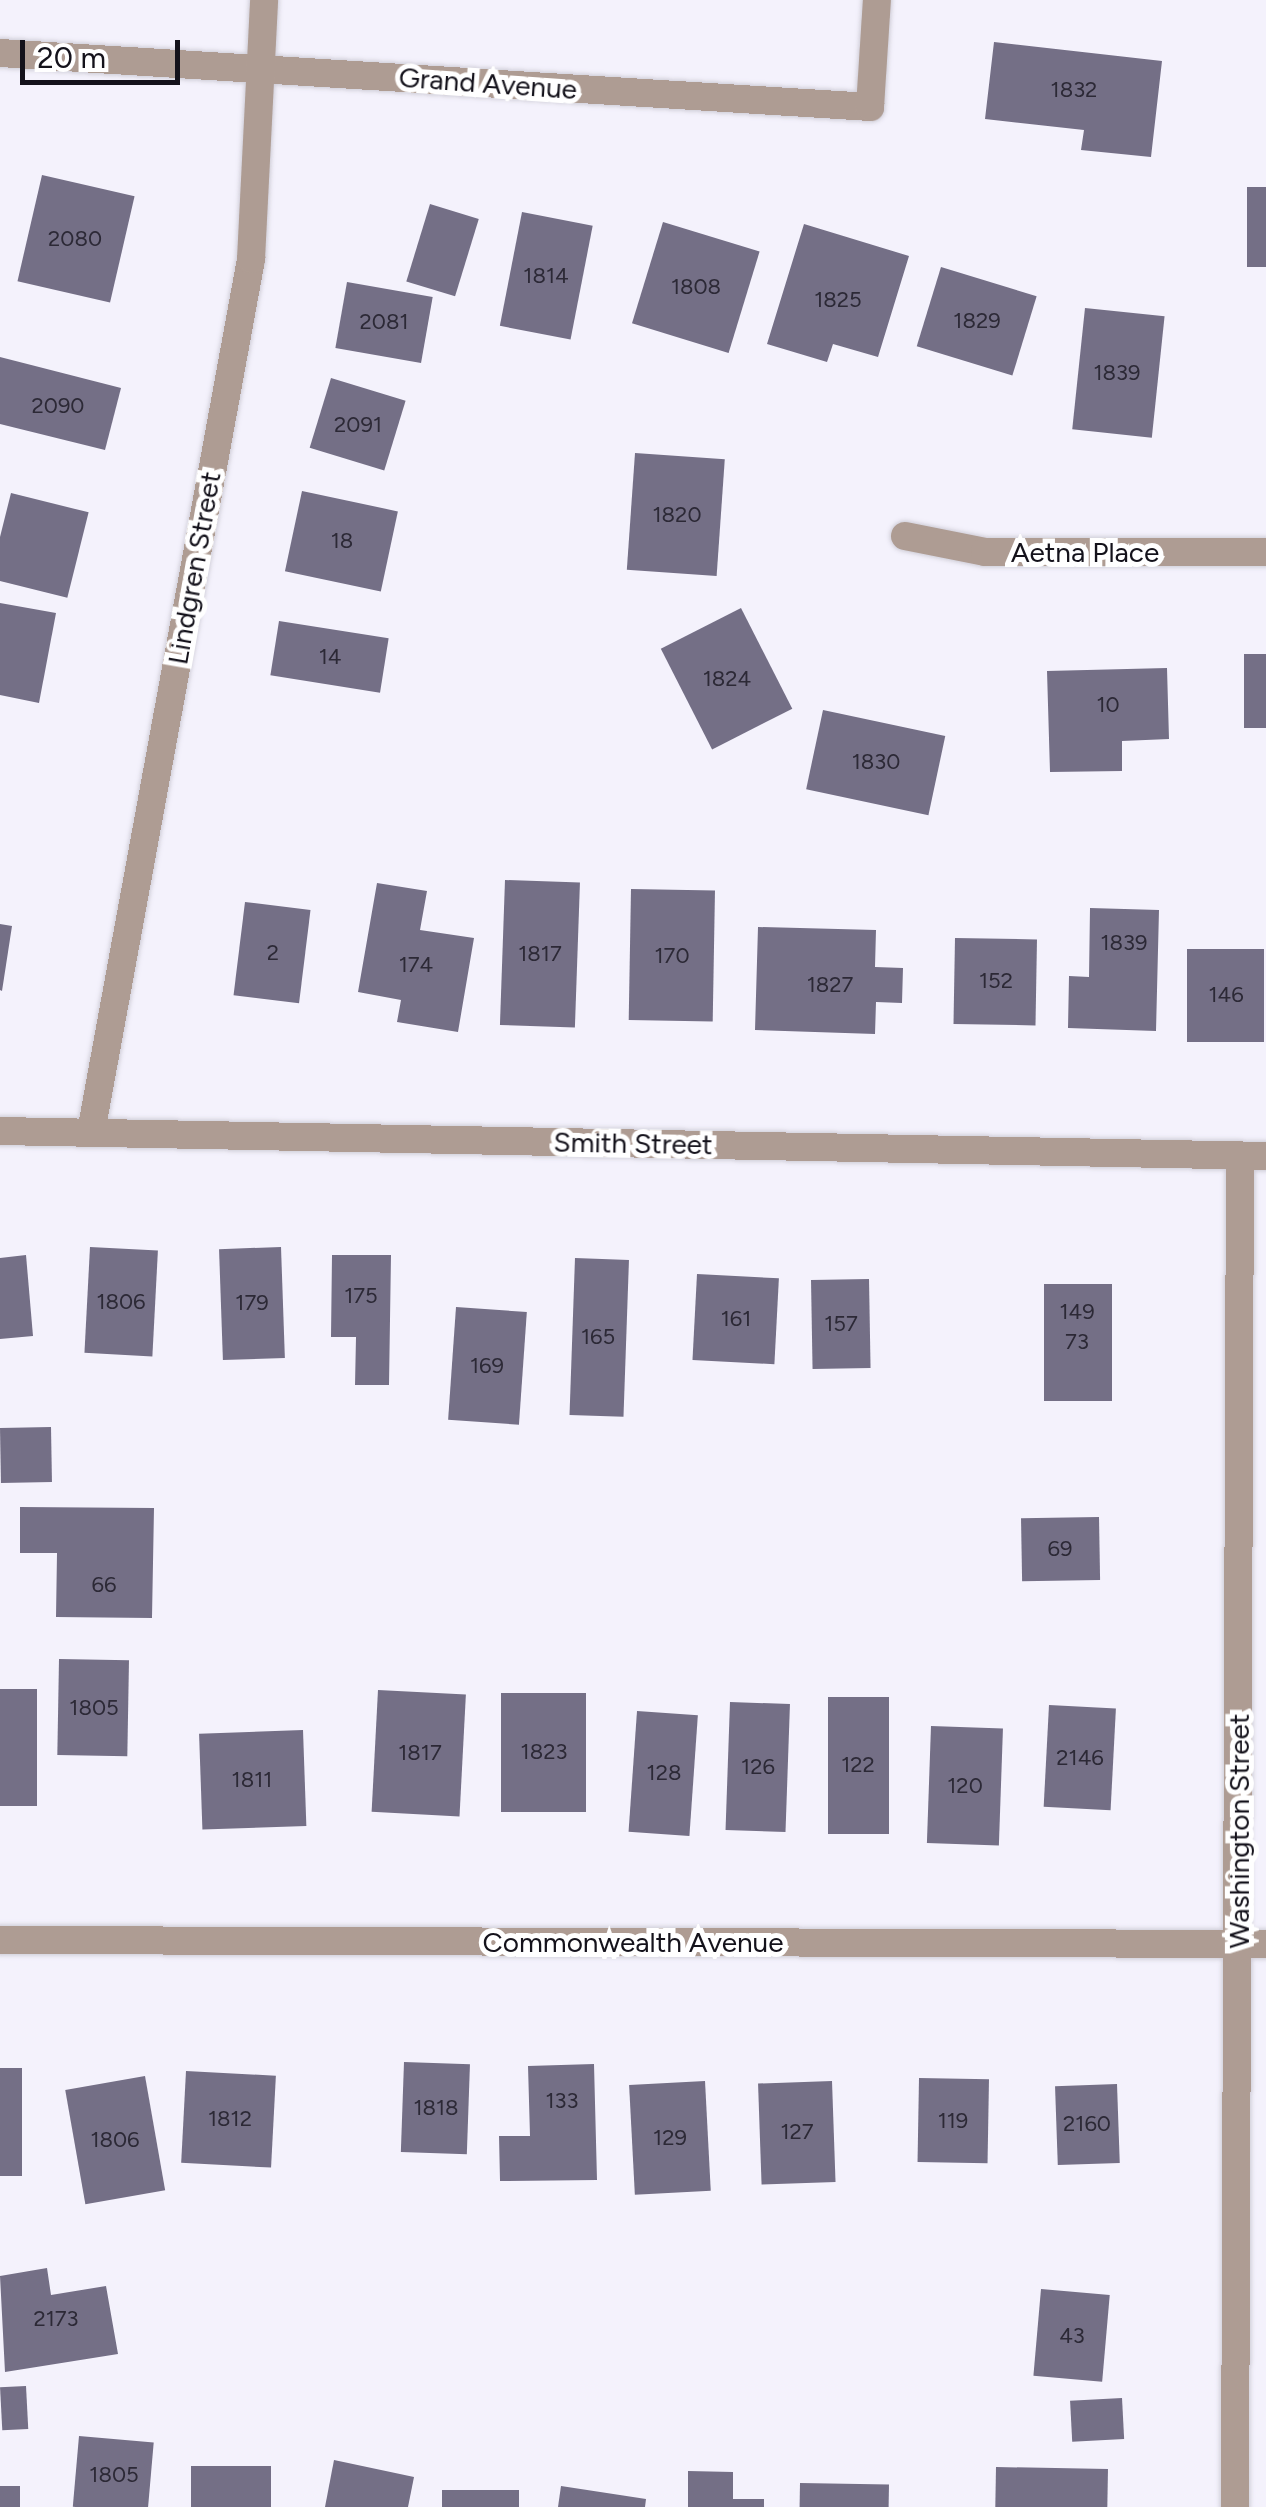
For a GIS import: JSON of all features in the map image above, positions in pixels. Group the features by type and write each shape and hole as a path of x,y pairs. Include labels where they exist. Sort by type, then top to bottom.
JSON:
{"street":[{"name":"Lindgren Street","path":"91,1132 250,259 264,0"},
{"name":"Grand Avenue","path":"0,53 870,107 877,0"},
{"name":"Aetna Place","path":"906,536 985,552 1266,552"},
{"name":"Smith Street","path":"0,1131 1253,1156"},
{"name":"Washington Street","path":"1235,2507 1252,1944 1253,1156"},
{"name":"Commonwealth Avenue","path":"0,1940 1252,1944"}],"building":[{"path":"994,42 1162,61 1151,157 1081,150 1084,130 985,119"},
{"path":"42,175 135,196 110,303 17,281"},
{"path":"1247,187 1266,187 1266,267 1247,267"},
{"path":"430,204 479,219 455,296 406,281"},
{"path":"522,212 593,226 571,340 500,326"},
{"path":"663,222 760,252 729,353 632,323"},
{"path":"804,224 909,256 878,357 833,344 827,362 767,344"},
{"path":"941,267 1037,296 1012,376 917,346"},
{"path":"347,282 433,297 421,363 335,348"},
{"path":"1085,308 1165,316 1152,438 1072,429"},
{"path":"0,357 121,388 105,450 0,424"},
{"path":"331,378 406,401 384,471 310,448"},
{"path":"635,453 725,459 717,576 627,570"},
{"path":"302,491 398,511 381,592 285,571"},
{"path":"11,493 89,512 67,598 0,581 0,537"},
{"path":"0,603 56,613 39,703 0,695"},
{"path":"741,608 792,709 712,750 661,649"},
{"path":"279,621 389,638 380,693 270,675"},
{"path":"1244,654 1266,654 1266,728 1244,728"},
{"path":"1167,668 1169,739 1122,741 1122,771 1050,772 1047,671"},
{"path":"823,710 945,736 928,815 806,789"},
{"path":"505,880 580,883 575,1028 500,1025"},
{"path":"377,883 427,891 420,930 474,938 458,1032 397,1022 401,1000 358,992"},
{"path":"631,889 715,890 713,1021 629,1020"},
{"path":"245,902 311,910 299,1003 234,995"},
{"path":"1090,908 1159,910 1156,1031 1068,1028 1069,976 1089,977"},
{"path":"0,924 12,926 2,991 0,990"},
{"path":"758,927 876,930 875,967 903,968 902,1003 876,1002 875,1034 755,1030"},
{"path":"955,938 1037,939 1035,1025 953,1024"},
{"path":"1187,949 1264,949 1264,1042 1187,1042"},
{"path":"90,1247 158,1251 152,1356 84,1353"},
{"path":"281,1247 285,1358 223,1360 219,1249"},
{"path":"26,1255 33,1336 0,1339 0,1258"},
{"path":"332,1255 391,1255 389,1385 355,1385 356,1337 331,1337"},
{"path":"575,1258 629,1260 623,1417 570,1415"},
{"path":"697,1274 779,1278 774,1364 692,1360"},
{"path":"869,1279 871,1368 813,1369 811,1280"},
{"path":"1044,1284 1112,1284 1112,1401 1044,1401"},
{"path":"456,1307 527,1312 519,1425 448,1420"},
{"path":"51,1427 52,1482 1,1483 0,1428"},
{"path":"20,1507 154,1508 152,1618 56,1617 57,1553 20,1553"},
{"path":"1099,1517 1100,1580 1022,1581 1021,1518"},
{"path":"59,1659 129,1660 127,1756 57,1755"},
{"path":"0,1689 37,1689 37,1806 0,1806"},
{"path":"378,1690 466,1695 459,1816 372,1812"},
{"path":"501,1693 586,1693 586,1812 501,1812"},
{"path":"828,1697 889,1697 889,1834 828,1834"},
{"path":"730,1702 790,1704 785,1832 726,1830"},
{"path":"1049,1705 1116,1709 1111,1810 1044,1807"},
{"path":"637,1711 698,1715 689,1836 629,1832"},
{"path":"931,1726 1003,1729 999,1845 927,1843"},
{"path":"303,1730 306,1826 202,1830 199,1734"},
{"path":"404,2062 470,2064 467,2154 401,2152"},
{"path":"594,2064 597,2180 500,2181 499,2136 530,2136 528,2066"},
{"path":"0,2068 22,2068 22,2176 0,2176"},
{"path":"186,2071 276,2076 271,2168 181,2163"},
{"path":"145,2076 165,2190 85,2204 65,2090"},
{"path":"919,2078 989,2079 988,2163 918,2162"},
{"path":"705,2081 711,2191 635,2195 629,2085"},
{"path":"832,2081 836,2182 762,2185 758,2084"},
{"path":"1117,2084 1120,2163 1058,2165 1055,2086"},
{"path":"47,2268 51,2295 106,2286 118,2354 5,2372 0,2276"},
{"path":"1041,2289 1110,2295 1102,2382 1033,2376"},
{"path":"26,2386 28,2429 2,2430 0,2387"},
{"path":"1122,2398 1124,2439 1072,2442 1070,2401"},
{"path":"79,2436 154,2443 148,2507 73,2507"},
{"path":"334,2460 414,2477 408,2507 325,2507"},
{"path":"191,2466 271,2466 271,2507 191,2507"},
{"path":"996,2467 1108,2469 1107,2507 995,2507"},
{"path":"688,2471 733,2472 733,2499 764,2499 764,2507 688,2507"},
{"path":"800,2483 889,2485 889,2507 800,2507"},
{"path":"0,2486 20,2486 20,2507 0,2507"},
{"path":"561,2486 646,2499 645,2507 558,2507"},
{"path":"442,2490 519,2490 519,2507 442,2507"}]}
